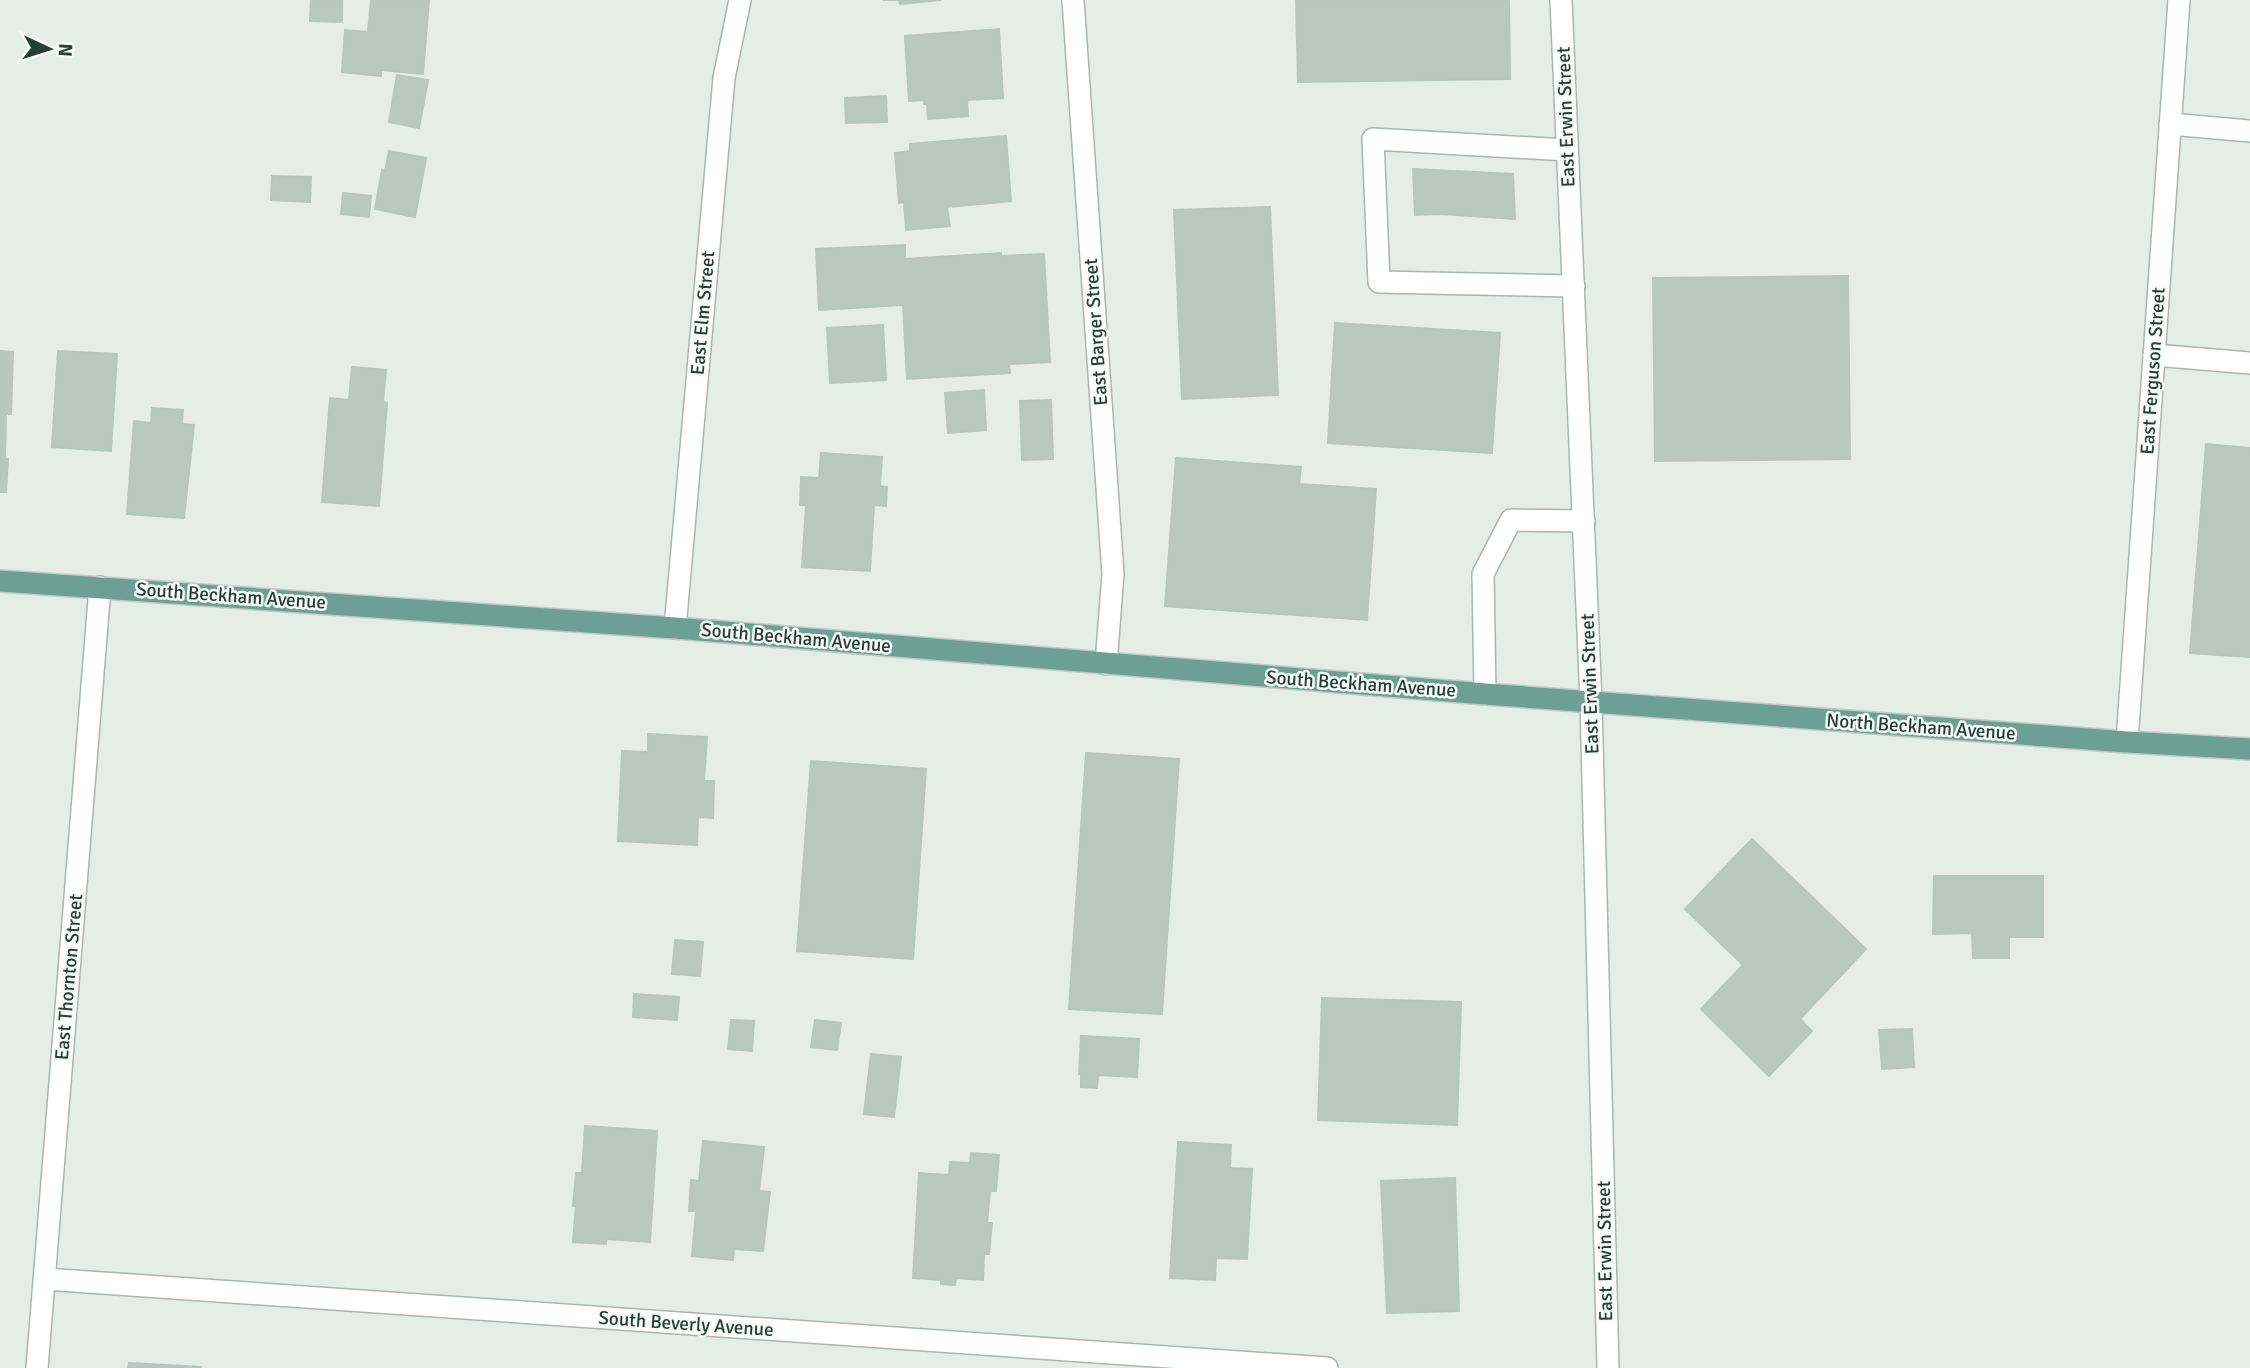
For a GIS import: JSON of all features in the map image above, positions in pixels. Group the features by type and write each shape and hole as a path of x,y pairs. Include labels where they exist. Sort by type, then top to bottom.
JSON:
{"main road":[{"name":"South Beckham Avenue","path":"0,582 675,628 1591,702"},
{"name":"North Beckham Avenue","path":"1591,702 2250,749"}],"street":[{"name":"East Elm Street","path":"675,628 724,78 740,0"},
{"name":"East Barger Street","path":"1073,0 1113,574 1106,664"},
{"name":"East Erwin Street","path":"1562,0 1591,702 1608,1368"},
{"name":"East Ferguson Street","path":"2127,742 2179,0"},
{"path":"2170,124 2250,131"},
{"path":"1567,150 1373,139 1379,282 1574,286"},
{"path":"2154,355 2250,363"},
{"path":"1485,694 1483,574 1511,520 1584,521"},
{"name":"East Thornton Street","path":"37,1368 100,587"},
{"name":"South Beverly Avenue","path":"45,1279 1327,1368"}],"building":[{"path":"311,0 342,0 342,22 310,21"},
{"path":"371,0 429,0 423,74 381,70 381,76 342,72 345,30 368,32"},
{"path":"899,0 941,0 900,4"},
{"path":"1296,0 1509,0 1510,79 1298,82"},
{"path":"999,29 1003,98 967,100 968,116 928,119 927,104 924,104 924,100 909,101 905,36"},
{"path":"397,75 428,80 419,128 389,122"},
{"path":"886,96 887,122 846,123 845,98"},
{"path":"1006,136 1011,201 947,207 950,226 906,230 904,202 899,203 895,153 910,151 910,144"},
{"path":"389,151 426,158 415,217 375,209 382,170 385,171"},
{"path":"1413,169 1513,174 1515,219 1415,215"},
{"path":"272,176 311,177 310,202 271,200"},
{"path":"343,193 371,196 369,217 341,214"},
{"path":"1270,207 1278,395 1182,399 1174,210"},
{"path":"905,245 905,259 1001,253 1001,256 1044,254 1050,362 1009,364 1010,373 907,379 903,305 819,310 816,249"},
{"path":"1848,276 1850,459 1655,461 1653,278"},
{"path":"1335,323 1500,333 1492,453 1328,443"},
{"path":"883,325 886,380 830,383 827,328"},
{"path":"0,351 13,352 11,414 6,414 6,492 0,492"},
{"path":"58,351 117,354 111,451 52,447"},
{"path":"352,367 386,370 383,402 387,403 379,506 322,502 330,398 349,400"},
{"path":"984,390 986,430 948,433 945,393"},
{"path":"1051,400 1053,459 1022,460 1020,401"},
{"path":"152,408 183,410 182,424 194,425 184,518 127,514 134,421 151,423"},
{"path":"2206,444 2250,448 2250,657 2190,653"},
{"path":"821,453 882,457 880,486 887,487 886,506 874,505 870,571 802,567 806,505 800,505 801,477 819,478"},
{"path":"1176,458 1301,467 1299,484 1376,489 1367,620 1165,606"},
{"path":"648,734 707,737 704,781 714,781 713,818 698,817 697,845 618,841 622,751 648,752"},
{"path":"1086,753 1179,759 1162,1014 1069,1009"},
{"path":"811,761 926,769 913,959 797,951"},
{"path":"1752,839 1866,949 1800,1019 1812,1031 1769,1076 1701,1009 1743,965 1685,909"},
{"path":"1934,876 2043,876 2043,937 2009,937 2009,958 1973,958 1972,933 1933,934"},
{"path":"675,940 703,942 700,976 672,974"},
{"path":"634,994 679,997 677,1020 633,1017"},
{"path":"1322,998 1461,1002 1457,1125 1318,1120"},
{"path":"731,1020 754,1021 752,1051 728,1049"},
{"path":"815,1020 841,1023 837,1050 811,1047"},
{"path":"1912,1029 1914,1067 1882,1069 1879,1030"},
{"path":"1081,1036 1139,1039 1137,1077 1098,1075 1097,1088 1081,1087"},
{"path":"871,1054 901,1057 894,1117 864,1114"},
{"path":"585,1126 657,1131 650,1242 606,1239 606,1244 573,1242 576,1173 582,1173"},
{"path":"703,1141 764,1147 759,1191 770,1192 763,1251 734,1249 733,1260 692,1256 696,1211 689,1211 691,1180 699,1181"},
{"path":"1178,1142 1231,1145 1230,1168 1252,1169 1247,1259 1216,1258 1215,1280 1170,1278"},
{"path":"971,1153 999,1155 996,1191 990,1191 987,1223 992,1223 989,1254 984,1254 983,1280 956,1278 955,1285 941,1284 941,1280 913,1278 919,1173 949,1175 950,1162 970,1163"},
{"path":"1455,1178 1459,1311 1387,1313 1381,1181"},
{"path":"129,1363 201,1367 201,1368 128,1368"}]}
